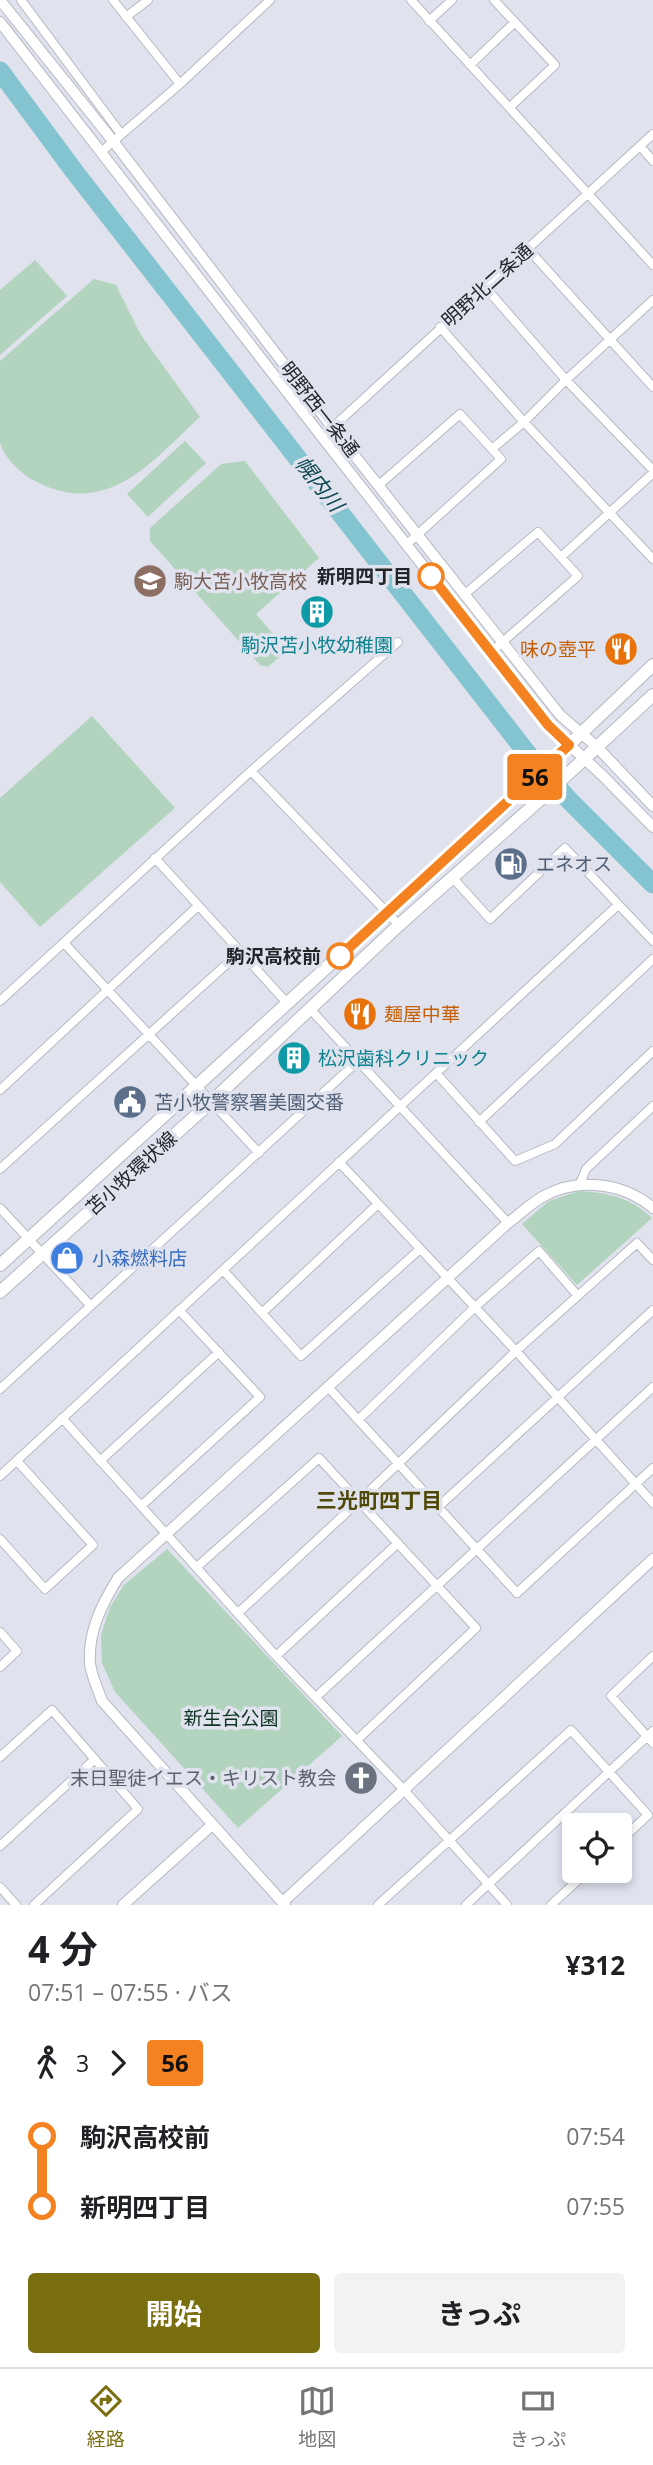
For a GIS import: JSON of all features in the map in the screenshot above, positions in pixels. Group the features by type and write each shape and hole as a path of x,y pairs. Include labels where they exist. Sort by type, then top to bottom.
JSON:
{"main road":[{"name":"苫小牧環状線","path":"0,1265 529,783 653,664"},
{"name":"苫小牧環状線","path":"0,1292 211,1102 399,925 653,695"}],"street":[{"name":"明野西一条通","path":"0,0 117,137 332,427 560,715 597,747 653,806"},
{"path":"113,0 180,84"},
{"path":"126,17 148,0"},
{"path":"101,152 180,84 270,0"},
{"path":"411,0 653,265"},
{"path":"429,21 452,0"},
{"path":"494,0 555,65 510,107"},
{"path":"24,1 117,137"},
{"path":"1,24 12,16"},
{"path":"470,65 515,22"},
{"name":"明野西一条通","path":"1,24 548,725 653,827"},
{"name":"明野北二条通","path":"322,438 653,134"},
{"path":"640,146 653,160"},
{"path":"528,249 653,387"},
{"path":"485,287 566,380 653,472 561,557"},
{"path":"492,449 653,299"},
{"path":"440,327 524,422 653,559"},
{"path":"379,485 460,414 501,459 407,545"},
{"path":"465,594 538,532 578,576 490,653"},
{"path":"0,1001 251,771 398,642"},
{"path":"251,771 399,925"},
{"path":"452,877 489,919 565,848 653,941"},
{"path":"155,858 288,1004"},
{"path":"0,1476 618,905"},
{"path":"0,1090 198,906"},
{"path":"64,943 259,1153"},
{"path":"0,1169 240,952"},
{"path":"479,1122 653,958"},
{"path":"311,1010 508,1223"},
{"path":"436,1073 514,1161 555,1144 653,1051"},
{"path":"0,1389 358,1062"},
{"path":"580,1184 586,1169 653,1107"},
{"path":"339,1162 558,1396 653,1503"},
{"path":"653,1208 639,1196 607,1186 580,1184 545,1195 508,1223 118,1578 104,1601 91,1634 90,1665 102,1700 284,1904 653,1559"},
{"path":"262,1313 378,1203"},
{"path":"0,1208 90,1305"},
{"path":"238,1613 516,1351 637,1243 653,1260"},
{"path":"223,1270 301,1356 420,1249"},
{"path":"358,1420 474,1308 539,1251 578,1296"},
{"path":"141,1506 260,1397 179,1310"},
{"path":"437,1508 653,1310"},
{"path":"100,1461 219,1352"},
{"path":"316,1697 653,1387"},
{"path":"329,1388 517,1594 653,1468"},
{"path":"62,1419 276,1656 450,1839 507,1905"},
{"path":"197,1567 319,1458 476,1628 358,1740"},
{"path":"0,1539 46,1589 93,1545 17,1461"},
{"path":"276,1656 398,1543"},
{"path":"0,1632 17,1651 0,1667"},
{"path":"466,1905 651,1737 611,1696 653,1656"},
{"path":"0,1757 51,1710 138,1809 34,1905"},
{"path":"378,1905 571,1730 648,1815 632,1830"},
{"path":"0,1846 95,1759"},
{"path":"123,1905 212,1825"},
{"path":"551,1905 575,1883"},
{"path":"0,1887 16,1905"}],"green space":[{"path":"35,260 67,296 0,355 0,290"},
{"path":"94,279 116,285 141,335 200,417 146,467 127,480 106,489 85,493 61,491 24,474 5,454 0,442 0,361"},
{"path":"185,441 206,463 148,517 127,494"},
{"path":"245,461 319,558 256,614 287,650 268,667 260,665 150,541 150,528 221,464"},
{"path":"92,716 175,808 40,927 0,882 0,798"},
{"path":"579,1191 618,1197 636,1205 652,1218 577,1285 522,1224 549,1201"},
{"name":"新生台公園","path":"167,1549 342,1736 238,1828 115,1692 102,1663 101,1635 110,1607 124,1585"}],"waterway":[{"name":"幌内川","path":"0,71 74,171 527,753 569,800 653,884"}],"bus line":[{"name":"56","path":"340,956 569,745 548,725 431,576"}],"place":[{"name":"新明四丁目","path":"431,576"},
{"name":"駒大苫小牧高校","path":"150,581"},
{"name":"駒沢苫小牧幼稚園","path":"317,612"},
{"name":"味の壺平","path":"621,649"},
{"name":"エネオス","path":"511,864"},
{"name":"駒沢高校前","path":"340,956"},
{"name":"麺屋中華","path":"360,1014"},
{"name":"松沢歯科クリニック","path":"294,1058"},
{"name":"苫小牧警察署美園交番","path":"130,1102"},
{"name":"小森燃料店","path":"67,1258"},
{"name":"末日聖徒イエス・キリスト教会","path":"361,1778"}],"district":[{"name":"三光町四丁目","path":"379,1501"}]}
